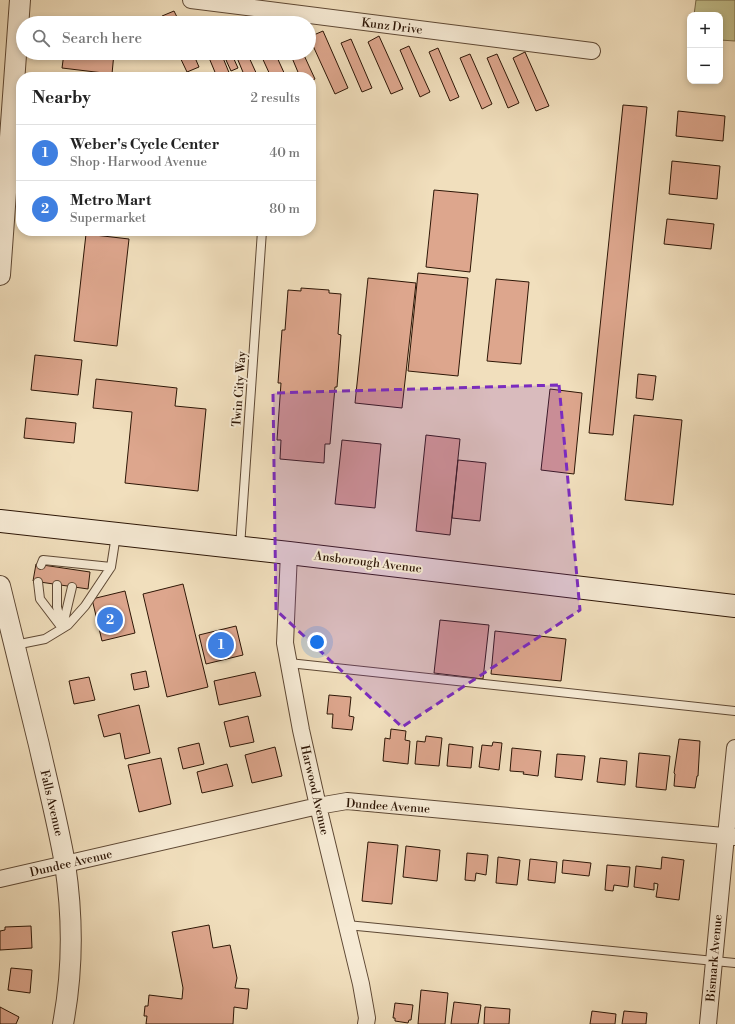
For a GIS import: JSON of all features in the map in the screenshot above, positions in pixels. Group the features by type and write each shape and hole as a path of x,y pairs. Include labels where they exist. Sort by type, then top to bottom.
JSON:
{"main road":[{"name":"Ansborough Avenue","path":"0,521 289,553 735,606"}],"street":[{"path":"19,16 20,0"},
{"name":"Kunz Drive","path":"191,0 592,51"},
{"path":"0,275 16,52"},
{"name":"Harwood Avenue","path":"289,553 285,643 301,730 361,984 366,1024"},
{"name":"Falls Avenue","path":"0,586 56,816 65,864 71,938 70,977 63,1024"},
{"name":"Bismark Avenue","path":"708,1024 714,961 730,836 735,748"},
{"name":"Dundee Avenue","path":"0,879 318,806 347,801 730,836"}],"lane":[{"name":"Twin City Way","path":"240,548 262,236"},
{"path":"14,645 45,639 68,625 85,606 111,567 116,535"},
{"path":"42,565 43,560 75,566 111,567"},
{"path":"38,582 40,599 62,628"},
{"path":"57,585 57,607 62,628"},
{"path":"62,628 72,587"},
{"path":"289,664 735,711"},
{"path":"347,925 735,963"}],"highlighted area":[{"path":"559,385 580,610 402,727 276,610 273,393"}],"shaded area":[{"path":"696,0 735,0 735,41 723,40 723,12 694,12"}],"building":[{"path":"174,11 176,16 162,16"},
{"path":"323,31 348,88 335,94 316,52 316,34"},
{"path":"379,36 403,89 391,94 368,42"},
{"path":"351,39 372,88 362,92 341,43"},
{"path":"409,46 430,92 420,97 400,50"},
{"path":"438,48 459,97 450,101 429,52"},
{"path":"525,52 549,106 536,111 513,58"},
{"path":"470,54 492,104 482,109 460,58"},
{"path":"497,54 519,103 508,108 487,58"},
{"path":"63,60 113,60 112,72 95,72 62,68"},
{"path":"181,60 196,60 199,67 187,72"},
{"path":"210,60 224,60 229,72 215,72"},
{"path":"226,60 234,60 238,68 231,71"},
{"path":"238,60 250,60 256,72 243,72"},
{"path":"263,60 278,60 284,72 269,72"},
{"path":"293,60 306,60 312,72 298,72"},
{"path":"623,105 647,107 613,435 589,433"},
{"path":"678,111 725,116 723,141 676,136"},
{"path":"672,161 720,166 717,199 669,194"},
{"path":"434,190 478,194 470,272 426,267"},
{"path":"667,219 714,224 711,249 664,244"},
{"path":"86,236 103,236 129,239 117,346 74,341"},
{"path":"418,273 468,278 458,376 408,371"},
{"path":"368,278 416,283 402,408 355,403"},
{"path":"496,279 529,282 521,364 487,361"},
{"path":"301,288 329,290 329,293 341,294 338,334 341,335 337,387 335,387 330,444 325,444 324,463 280,459 281,440 277,440 281,383 278,383 282,330 285,330 288,290 301,291"},
{"path":"35,355 82,360 78,395 31,390"},
{"path":"638,374 656,376 653,400 636,398"},
{"path":"96,379 177,388 175,406 206,409 198,491 125,483 132,412 93,408"},
{"path":"550,389 582,393 574,474 541,470"},
{"path":"634,415 682,420 673,505 625,500"},
{"path":"26,418 76,423 74,443 24,438"},
{"path":"426,435 460,439 450,535 416,531"},
{"path":"342,440 381,444 375,508 335,504"},
{"path":"458,460 486,463 480,521 452,518"},
{"path":"36,564 90,572 88,589 33,581"},
{"path":"183,584 208,687 167,697 143,594"},
{"path":"125,591 135,633 102,641 92,599"},
{"path":"440,620 489,625 483,679 434,673"},
{"path":"236,626 243,655 206,664 199,635"},
{"path":"495,631 566,639 561,681 491,674"},
{"path":"146,671 149,687 134,690 131,674"},
{"path":"255,672 261,696 219,705 214,681"},
{"path":"89,677 95,700 74,704 69,681"},
{"path":"329,695 351,697 349,716 354,717 352,730 332,728 333,714 327,714"},
{"path":"139,705 150,753 125,759 120,733 104,737 98,715"},
{"path":"248,716 254,742 230,747 224,722"},
{"path":"391,729 406,731 405,740 410,741 408,764 383,761 385,738 390,739"},
{"path":"426,736 442,738 439,766 415,764 417,741 425,742"},
{"path":"679,739 700,741 698,776 695,788 674,786 674,773"},
{"path":"493,742 502,743 499,770 479,767 482,745 492,746"},
{"path":"199,743 204,764 183,769 178,748"},
{"path":"449,744 473,747 471,768 447,766"},
{"path":"275,747 282,776 252,783 245,755"},
{"path":"512,748 541,751 538,776 523,774 524,772 510,771"},
{"path":"639,753 670,756 666,790 636,787"},
{"path":"557,754 585,756 582,780 555,777"},
{"path":"161,758 171,804 139,812 128,765"},
{"path":"600,758 627,761 625,785 597,782"},
{"path":"227,764 233,786 202,793 197,772"},
{"path":"368,842 398,845 392,904 362,901"},
{"path":"406,846 440,850 437,881 403,877"},
{"path":"467,853 488,855 486,875 476,873 475,881 465,880"},
{"path":"498,857 520,860 517,885 496,883"},
{"path":"662,857 684,860 679,900 656,897 658,884 654,883 654,890 634,887 636,866 661,869"},
{"path":"530,859 557,862 555,883 528,880"},
{"path":"563,860 591,863 589,876 562,873"},
{"path":"607,865 630,867 628,887 614,885 613,891 605,890"},
{"path":"209,925 213,948 230,945 237,978 235,988 249,989 247,1009 234,1007 233,1024 146,1024 147,1016 144,1016 145,1006 148,1006 149,995 182,999 183,988 172,932"},
{"path":"31,926 32,948 0,950 0,931 5,930 5,927"},
{"path":"11,968 32,970 30,993 8,990"},
{"path":"421,990 448,993 445,1024 418,1024"},
{"path":"454,1002 481,1005 478,1024 451,1024"},
{"path":"395,1003 413,1005 411,1020 409,1020 408,1023 395,1021 395,1018 393,1018"},
{"path":"0,1007 19,1017 16,1024 0,1024"},
{"path":"485,1007 510,1009 509,1024 484,1024"},
{"path":"592,1011 616,1014 615,1024 590,1024"},
{"path":"624,1011 647,1013 646,1024 622,1024"}],"place":[{"name":"Metro Mart","path":"110,620"},
{"name":"Weber's Cycle Center","path":"221,645"}]}
